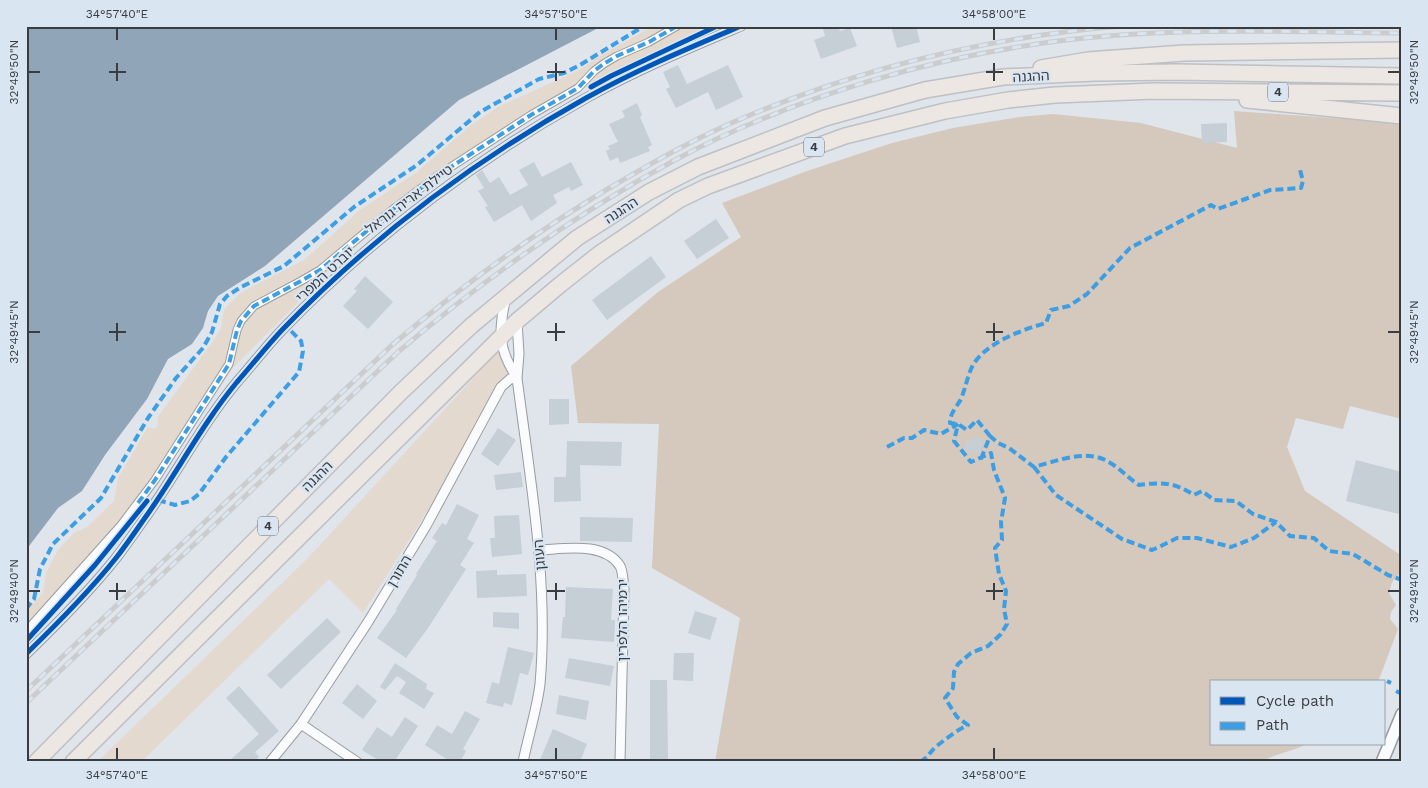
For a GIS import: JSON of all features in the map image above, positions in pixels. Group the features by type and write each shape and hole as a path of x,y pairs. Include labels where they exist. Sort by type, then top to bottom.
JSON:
{"highway":[{"path":"1003,77 1061,64 1114,57 1184,53 1400,50"},
{"name":"ההגנה","path":"36,762 401,392 506,296 576,238 649,192 698,167 825,118 925,90 1003,77 1169,72 1402,76"},
{"path":"1154,91 1402,116"},
{"name":"ההגנה","path":"73,762 501,336 599,254 679,200 708,186 846,136 945,111 1008,100 1055,95 1154,91 1402,93"}],"street":[{"name":"טיילת אריה גוראל","path":"26,632 121,525 155,480 229,364 237,330 241,321 254,306 320,270 392,210 438,176 531,115 578,88 605,63 644,45 676,26"},
{"name":"יוברט המפרי","path":"26,654 89,590 116,558 158,500 218,406 281,331 316,296 362,255 416,210 541,124 588,96 687,49 741,26"},
{"name":"העוגן","path":"506,296 501,336 505,358 517,378"},
{"name":"העוגן","path":"518,321 519,354 517,378 539,550 542,609 540,685 523,762"},
{"name":"התורן","path":"270,762 301,724 368,622 426,526 501,387 510,379 517,378"},
{"name":"ירמיהו הלפרין","path":"539,550 582,548 607,553 621,567 624,589 620,762"},
{"path":"1382,762 1402,714"},
{"path":"301,724 356,762"}],"shaded area":[{"path":"653,26 707,26 588,86 526,122 463,163 404,205 357,243 233,368 189,431 146,498 26,637 26,612 43,593 46,573 58,550 74,533 87,527 114,501 118,478 148,427 154,429 157,427 157,418 221,328 224,309 240,293 304,260 360,210 417,172 471,125 498,107 579,70"},
{"path":"1234,111 1402,123 1402,419 1350,406 1343,429 1296,418 1287,447 1305,491 1402,556 1402,571 1392,582 1389,593 1396,605 1391,612 1390,619 1398,629 1379,680 1210,680 1210,746 1302,746 1262,762 715,762 740,618 652,568 659,424 578,423 571,366 658,292 741,237 722,203 807,171 892,143 953,128 1019,117 1053,114 1141,123 1237,148"},
{"path":"498,351 512,376 501,380 440,491 363,613 329,579 141,762 97,762 308,558"}],"water":[{"path":"26,26 602,26 459,100 265,266 218,296 208,311 203,328 192,344 168,359 147,399 105,455 82,491 58,508 26,550"}],"building":[{"path":"838,26 840,31 850,28 857,46 821,59 814,40 825,36 823,29"},
{"path":"891,26 916,26 920,42 897,48"},
{"path":"678,65 687,84 728,65 743,97 716,110 708,92 676,108 666,89 670,87 663,72"},
{"path":"637,103 642,115 640,117 652,145 648,147 650,151 620,163 618,157 610,161 606,151 610,149 608,146 618,142 609,124 625,117 622,111"},
{"path":"1227,123 1227,142 1202,143 1201,124"},
{"path":"534,162 542,177 571,162 583,185 571,191 569,187 553,195 557,203 531,221 522,205 494,222 485,207 488,206 478,191 484,188 476,175 482,170 490,183 499,177 510,195 528,185 519,170"},
{"path":"716,219 729,238 697,259 684,241"},
{"path":"651,256 666,277 607,320 592,300"},
{"path":"365,276 393,302 368,329 343,306 357,291 354,289"},
{"path":"549,399 569,399 569,424 549,425"},
{"path":"498,428 516,440 498,466 481,454"},
{"path":"974,438 980,438 983,444 979,454 966,450 966,442"},
{"path":"567,441 622,442 621,466 580,465 581,501 554,502 554,477 566,477"},
{"path":"1356,460 1402,472 1402,502 1399,514 1346,501"},
{"path":"521,472 523,487 496,490 494,475"},
{"path":"457,504 479,515 467,539 474,543 460,565 466,569 406,658 377,638 397,610 416,574 437,541 432,538 442,523 446,525"},
{"path":"519,515 522,554 492,557 490,538 495,538 494,516"},
{"path":"580,517 633,518 632,542 580,541"},
{"path":"497,570 497,575 526,574 527,596 477,598 476,571"},
{"path":"566,587 613,589 611,620 615,620 614,642 561,638 563,617 565,617"},
{"path":"695,611 717,618 710,640 688,633"},
{"path":"493,612 519,613 519,629 493,627"},
{"path":"327,618 341,632 281,689 267,675"},
{"path":"508,647 534,653 528,675 520,673 512,705 504,703 503,707 486,703 492,682 499,684"},
{"path":"674,653 694,653 693,681 673,680"},
{"path":"569,658 614,666 610,686 565,678"},
{"path":"395,663 427,684 426,689 434,693 424,709 399,693 406,682 397,676 385,690 380,687"},
{"path":"650,680 667,680 668,762 650,762"},
{"path":"357,684 377,701 363,719 342,703"},
{"path":"239,686 279,731 255,752 259,757 254,762 228,762 259,734 226,698"},
{"path":"559,695 589,701 586,720 556,714"},
{"path":"465,711 480,719 463,749 466,751 460,762 451,762 425,745 437,725 452,734"},
{"path":"405,717 418,726 394,762 381,762 362,750 377,727 392,737"},
{"path":"553,729 587,744 580,762 539,762"}],"railway":[{"path":"26,691 392,345 496,263 606,190 673,152 743,118 789,100 881,69 976,46 1072,31 1121,26"},
{"path":"26,703 398,352 431,325 497,273 567,225 638,181 721,137 769,116 869,81 973,55 1024,46 1075,39 1156,33 1238,31 1402,33"}],"marked path":[{"path":"26,609 34,599 40,569 53,544 101,498 148,418 176,378 203,348 212,332 220,304 227,296 284,266 354,207 417,165 480,112 539,79 564,73 580,65 644,26"},
{"path":"138,503 155,480 229,364 237,330 241,321 254,306 320,270 392,210 437,176 531,115 578,88 594,71 605,63 677,26"},
{"path":"990,436 977,420 967,430 958,424 950,423 952,413 961,399 971,369 984,352 1003,339 1046,323 1051,310 1069,306 1087,294 1130,248 1211,205 1218,209 1270,190 1301,188 1303,181 1300,170"},
{"path":"158,500 175,505 190,501 199,494 226,457 299,372 303,351 301,341 286,326"},
{"path":"887,447 904,438 912,438 924,430 941,434 958,424"},
{"path":"920,762 935,747 968,725 957,717 945,698 953,688 954,672 958,664 971,653 988,646 1001,634 1007,624 1004,609 1006,591 999,574 995,548 1002,540 1001,522 1005,498 994,470 991,453 971,462 954,441 958,424"},
{"path":"981,459 990,436 1034,467 1071,457 1090,456 1099,458 1111,463 1139,485 1168,484 1194,495 1202,491 1214,500 1236,501 1253,514 1276,522 1290,536 1314,538 1329,551 1353,554 1388,575 1402,580"},
{"path":"1034,467 1056,495 1122,539 1152,550 1177,538 1197,538 1231,547 1254,538 1276,522"},
{"path":"1387,681 1391,683"},
{"path":"1396,691 1402,694"}],"cycle path":[{"path":"591,87 717,26"},
{"path":"26,654 73,608 116,558 202,430 237,382 282,330 351,264 425,203 545,122 624,78 741,26"},
{"path":"26,641 95,565 147,501"}]}
